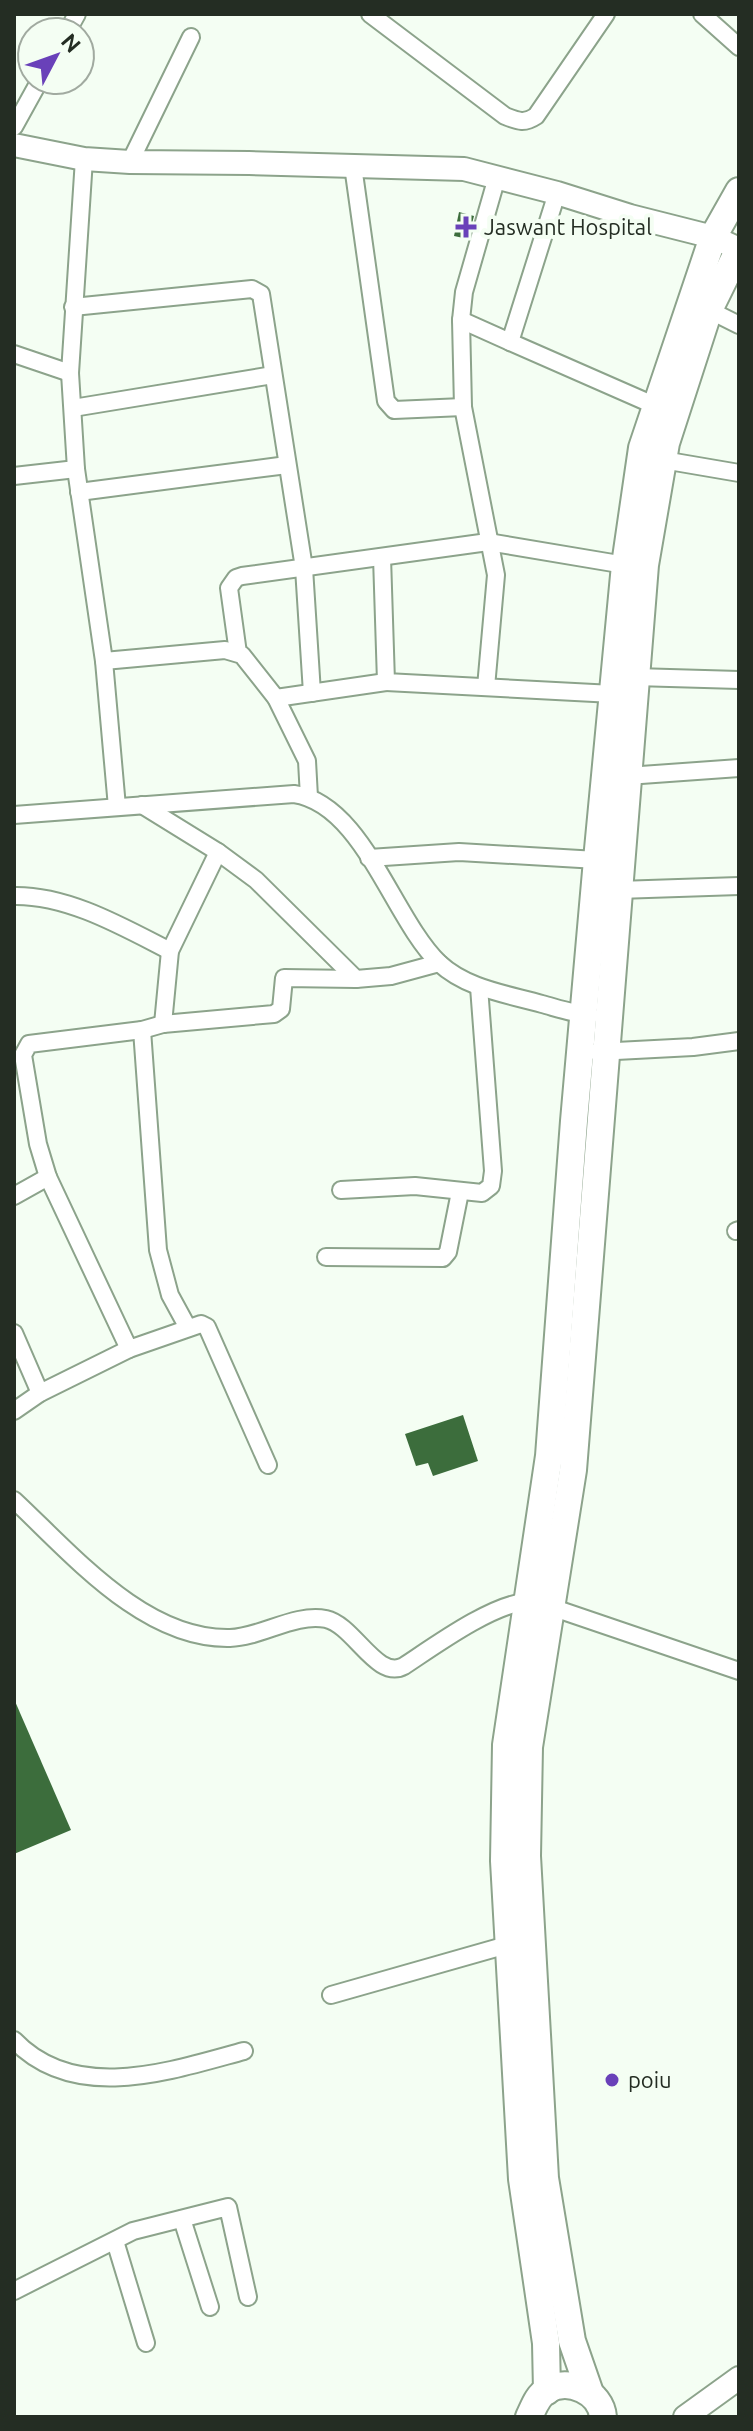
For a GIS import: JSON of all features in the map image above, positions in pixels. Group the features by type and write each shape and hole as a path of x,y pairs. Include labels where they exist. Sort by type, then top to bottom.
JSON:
{"main road":[{"path":"547,2391 546,2343 522,2179 527,2071 516,1852 506,1745 539,1605 549,1456 595,1015 597,860 625,565 642,448 713,237 739,191"},
{"path":"595,1015 618,890 645,565 666,443 709,310 739,249"},
{"path":"527,2071 572,2341 590,2393 602,2408 603,2417"},
{"path":"529,2417 538,2398 547,2391 571,2386 590,2393"}],"street":[{"path":"382,17 505,116 527,122 536,116 606,14"},
{"path":"702,14 739,47"},
{"path":"130,162 191,37"},
{"path":"14,127 31,96"},
{"path":"14,145 84,159 130,162 445,168 497,177 557,193 713,237 739,249"},
{"path":"84,159 70,373 76,469 104,661 117,807"},
{"path":"353,166 386,401 394,410 463,407"},
{"path":"486,687 496,583 463,407 461,320 464,292 497,177"},
{"path":"510,342 557,193"},
{"path":"73,307 256,289 261,294 304,568 312,693"},
{"path":"709,310 739,325"},
{"path":"461,320 656,406"},
{"path":"14,354 70,373"},
{"path":"73,408 273,375"},
{"path":"663,460 739,473"},
{"path":"79,492 287,465"},
{"path":"14,476 76,469"},
{"path":"238,653 229,588 231,582 242,576 488,542 625,565"},
{"path":"382,557 386,682"},
{"path":"104,661 225,650 238,653 276,698 303,750 307,761 309,797"},
{"path":"635,677 739,680"},
{"path":"276,698 386,682 613,694"},
{"path":"627,776 739,768"},
{"path":"14,815 294,794 309,797 325,806 343,824 439,963 479,987 595,1015"},
{"path":"142,805 218,852 256,880 356,979"},
{"path":"163,1024 170,951 218,852"},
{"path":"369,858 459,852 597,860"},
{"path":"618,890 739,886"},
{"path":"14,896 53,900 131,931 170,951"},
{"path":"129,1349 48,1177 38,1144 24,1050 29,1044 142,1030 163,1024 277,1013 281,1009 283,981 288,977 356,979 391,976 439,963"},
{"path":"341,1190 415,1186 482,1193 491,1186 493,1171 479,987"},
{"path":"142,1030 158,1250 170,1295 188,1328"},
{"path":"592,1051 693,1047 739,1041"},
{"path":"14,1196 48,1177"},
{"path":"326,1257 443,1258 448,1252 460,1192"},
{"path":"14,1411 40,1393 129,1349 201,1324 210,1332 268,1465"},
{"path":"14,1333 40,1393"},
{"path":"14,1500 97,1578 147,1614 179,1630 210,1638 240,1638 294,1622 328,1620 343,1628 384,1667 394,1671 461,1629 505,1608 539,1605 739,1671"},
{"path":"331,1995 520,1944"},
{"path":"14,2040 36,2060 66,2074 119,2078 158,2074 244,2051"},
{"path":"14,2291 133,2231 228,2207 248,2297"},
{"path":"182,2219 210,2307"},
{"path":"115,2241 146,2343"},
{"path":"685,2417 739,2378"}],"building":[{"path":"459,212 474,216 468,239 454,236"},
{"path":"463,1415 478,1461 433,1476 428,1463 416,1466 405,1434"},
{"path":"14,1699 71,1830 14,1854"}],"place":[{"name":"Jaswant Hospital","path":"466,227"},
{"name":"poiu","path":"612,2080"}]}
